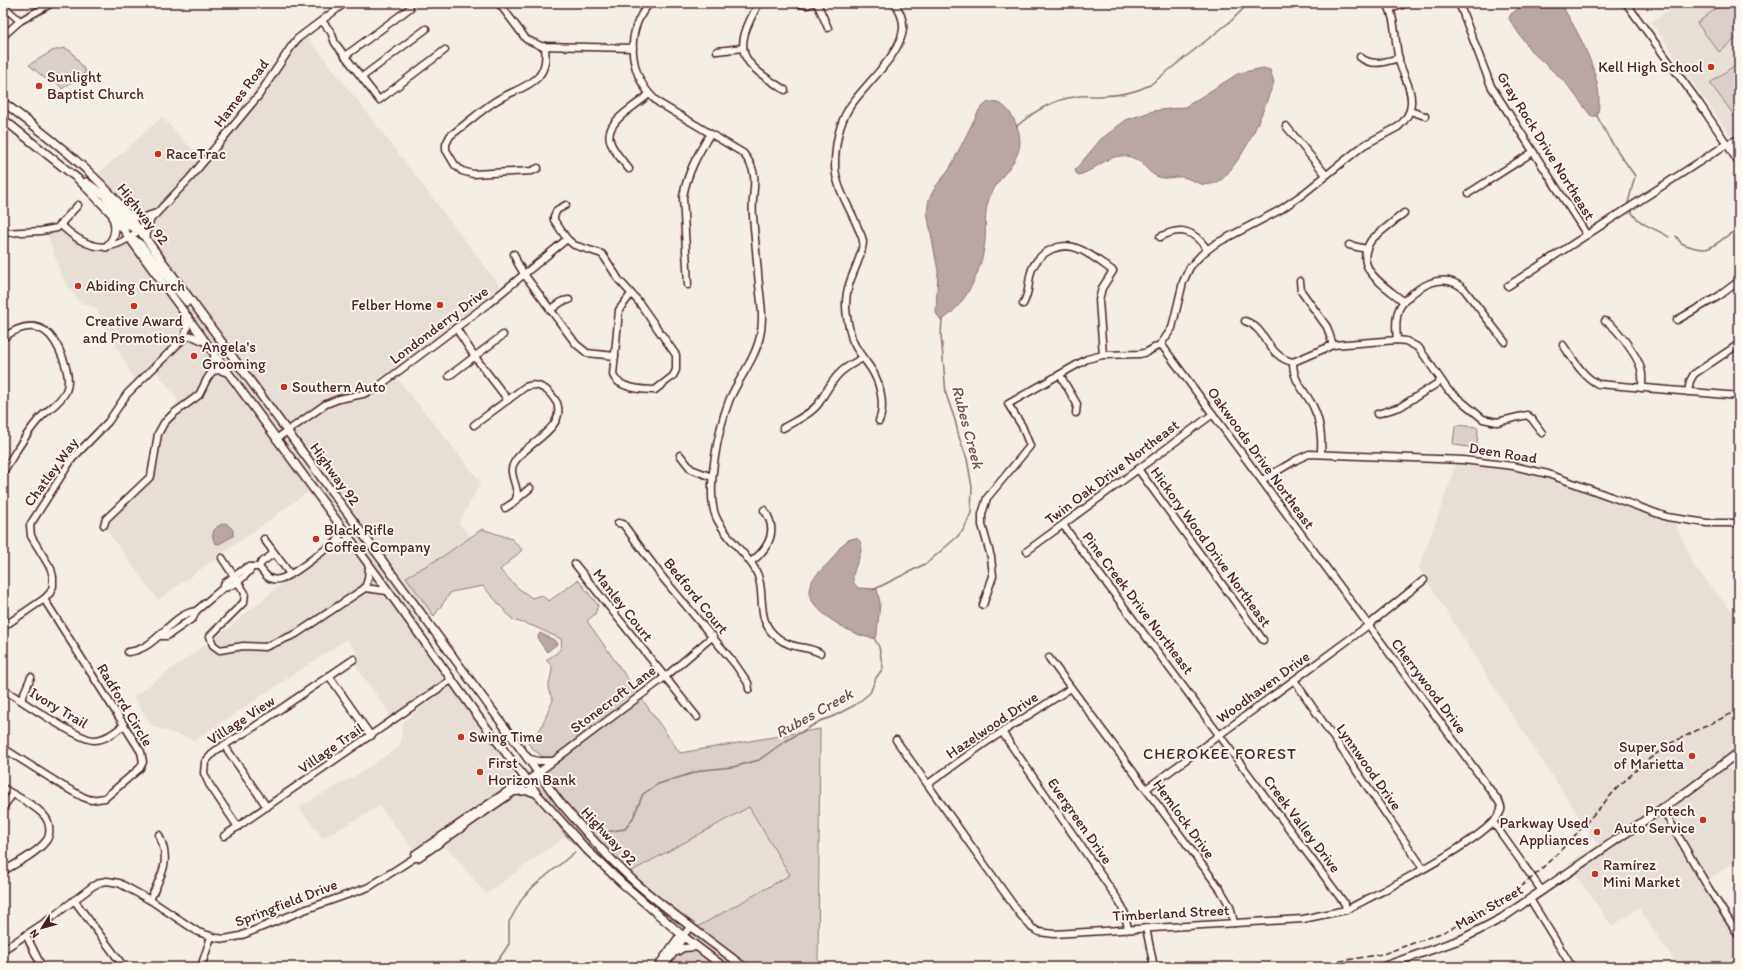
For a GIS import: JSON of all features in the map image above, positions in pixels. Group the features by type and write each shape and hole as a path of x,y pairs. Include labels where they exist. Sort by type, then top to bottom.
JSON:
{"main road":[{"name":"Highway 92","path":"3,102 86,168 108,190 127,213 559,801 607,854 637,883 690,927 744,967"},
{"name":"Highway 92","path":"3,119 78,179 112,214 451,680 537,794 587,850 623,884 683,936 724,967"},
{"path":"78,179 100,192 128,224 133,228 140,230"},
{"path":"127,213 143,218 155,214"},
{"path":"106,247 111,242 115,234 115,225 112,214"},
{"path":"146,238 146,230 150,220"},
{"path":"129,238 136,240 141,245 181,294 200,312"},
{"name":"Main Street","path":"1382,967 1462,939 1502,918 1712,774 1739,752"}],"street":[{"path":"3,36 20,21 52,3"},
{"name":"Hames Road","path":"106,247 117,244 129,238 150,220 190,178 259,95 290,47 297,39 345,3"},
{"path":"500,3 526,38 532,43 545,46 632,48"},
{"path":"650,3 636,24 632,48 639,77 649,94 660,103 743,153 753,170 756,182 752,213 762,326 757,346 729,401 724,419 712,477 711,498 713,509 723,530 751,562 756,572 760,582 762,613 770,630 776,638 790,646 809,649 820,653"},
{"path":"759,3 744,32 743,48 748,62 755,70 785,90"},
{"path":"793,3 808,5 813,3"},
{"path":"817,3 828,28"},
{"path":"879,421 882,414 880,393 873,373 853,340 847,319 846,307 848,285 857,263 863,241 852,212 843,198 836,177 835,149 839,132 849,108 898,45 903,29 902,21 895,3"},
{"path":"983,605 993,576 991,556 982,525 982,514 987,498 1030,446 1022,426 1008,404 1087,360 1104,354 1140,354 1147,352 1161,344 1172,328 1180,291 1186,274 1196,260 1207,249 1280,210 1303,194 1364,145 1398,127 1407,118 1410,111 1411,94 1399,58 1390,9 1387,3"},
{"path":"1390,9 1407,3"},
{"name":"Gray Rock Drive Northeast","path":"1459,3 1490,86 1587,235"},
{"path":"1626,3 1727,144 1739,164"},
{"path":"3,6 20,21"},
{"path":"345,56 410,8"},
{"path":"322,21 331,32 335,44 379,100 445,50"},
{"path":"362,77 426,29"},
{"path":"538,168 532,171 473,174 462,171 455,166 449,157 446,144 450,136 494,102 514,90 530,84 536,79 541,74 546,61 545,46"},
{"path":"717,51 743,48"},
{"path":"1360,57 1366,62 1372,64 1399,58"},
{"path":"629,169 612,146 609,134 610,128 618,119 649,94"},
{"path":"1410,111 1425,116"},
{"path":"1286,126 1326,175"},
{"path":"688,285 683,197 685,185 693,163 710,134"},
{"path":"1508,286 1727,144 1739,139"},
{"path":"1727,144 1739,152"},
{"path":"1469,193 1533,152"},
{"path":"3,233 50,230 61,225 78,205"},
{"path":"566,205 557,210 554,220 567,239 574,245 602,254 619,280 638,301 676,355 676,370 666,383 655,390 637,388 615,381 613,375 619,310 631,294"},
{"path":"1403,301 1370,273 1366,264 1366,249 1372,239 1404,213"},
{"path":"61,225 83,243 95,247 106,247"},
{"path":"1160,237 1169,232 1186,231 1198,237 1207,249"},
{"name":"Londonderry Drive","path":"276,439 330,402 363,394 375,389 456,328 567,239"},
{"path":"1349,244 1366,249"},
{"path":"1023,304 1028,296 1032,269 1041,255 1051,249 1061,246 1072,246 1082,251 1113,271 1102,288 1099,300 1104,354"},
{"path":"514,254 516,262 524,274 576,344 583,350 595,354 615,356"},
{"path":"1396,340 1396,317 1403,301 1430,282 1445,280 1455,282 1468,294 1505,342"},
{"path":"1300,281 1301,291 1323,321 1333,345"},
{"path":"1677,320 1709,302 1739,281"},
{"path":"550,310 563,301 569,300"},
{"path":"185,314 187,328 184,338 194,336 205,342"},
{"path":"1245,321 1256,327 1277,355 1293,362 1333,345 1396,340 1406,341 1419,348 1441,381 1458,399 1483,419 1497,422 1526,415 1532,419 1542,433"},
{"path":"1605,321 1616,329 1638,362 1642,374 1642,388"},
{"path":"3,338 17,329 30,327 43,329 50,334 58,346 68,379 68,385 63,396 38,421 3,472"},
{"path":"456,328 475,357 508,400"},
{"path":"450,376 503,335"},
{"name":"Chatley Way","path":"44,600 52,589 53,577 31,536 30,525 72,459 108,422 127,394 184,338"},
{"name":"Oakwoods Drive Northeast","path":"1161,344 1340,588"},
{"path":"1688,392 1690,381 1694,374 1739,344"},
{"path":"1563,345 1582,372 1593,381 1604,385 1739,396"},
{"path":"104,525 106,519 151,476 158,434 164,424 179,409 199,396 206,379 213,371 215,364 214,353"},
{"path":"783,428 812,409 818,403 835,377 850,364 863,358"},
{"path":"1293,362 1295,379 1312,405 1318,418 1321,454"},
{"path":"213,371 219,370 228,373"},
{"path":"1060,375 1077,404 1076,413"},
{"path":"1376,414 1400,407 1441,381"},
{"path":"474,425 525,387 532,385 540,386 549,392 558,407 556,422 526,449 513,465 511,472 517,493 516,500"},
{"name":"Twin Oak Drive Northeast","path":"1027,551 1213,414"},
{"name":"Deen Road","path":"1262,480 1305,455 1321,454 1463,460 1513,466 1548,474 1667,517 1707,523 1739,523"},
{"path":"680,455 692,469 712,477"},
{"name":"Hickory Wood Drive Northeast","path":"1138,469 1263,640"},
{"path":"505,508 530,488"},
{"path":"751,562 763,551 770,536 772,522 764,510"},
{"path":"336,520 339,537 336,543"},
{"name":"Bedford Court","path":"618,523 623,524 663,578 713,636 735,664 748,684 749,689"},
{"name":"Pine Creek Drive Northeast","path":"1063,525 1192,697"},
{"path":"264,539 290,574"},
{"path":"128,652 139,651 160,636 163,630 189,612 196,611 223,588 228,588 247,567 259,567 271,579 282,578 302,567 336,543 342,541 354,545"},
{"path":"259,567 261,563 274,553"},
{"path":"222,558 245,593 244,602 210,636 214,645 220,650 243,646 266,647 296,634 365,588 368,579 369,566"},
{"name":"Manley Court","path":"575,564 697,717"},
{"name":"Woodhaven Drive","path":"1146,789 1294,680 1424,580"},
{"path":"365,588 387,591"},
{"name":"Cherrywood Drive","path":"1340,588 1497,799"},
{"path":"3,627 44,600"},
{"name":"Radford Circle","path":"3,748 83,797 98,800 105,798 117,789 140,768 143,762 141,752 44,600"},
{"name":"Stonecroft Lane","path":"527,781 665,677 713,636"},
{"name":"Hemlock Drive","path":"1049,658 1226,898 1230,906 1234,923"},
{"name":"Village View","path":"238,827 204,773 205,762 209,756 354,659"},
{"path":"21,700 31,676"},
{"path":"329,676 371,736"},
{"name":"Village Trail","path":"224,836 451,680"},
{"name":"Lynnwood Drive","path":"1294,680 1423,868"},
{"name":"Hazelwood Drive","path":"928,784 1002,732 1071,688"},
{"name":"Ivory Trail","path":"3,689 88,740 104,739 124,725"},
{"name":"Creek Valley Drive","path":"1192,697 1345,904 1346,910"},
{"name":"Evergreen Drive","path":"1002,732 1119,901 1125,914 1128,928"},
{"name":"Timberland Street","path":"896,740 1019,913 1032,928 1039,932 1054,934 1128,928 1303,919 1346,910 1423,868 1472,839 1493,822 1501,812 1502,808 1497,799"},
{"path":"224,745 267,807"},
{"path":"526,757 538,762 553,761"},
{"name":"Springfield Drive","path":"414,858 416,854 522,781 527,781"},
{"name":"Springfield Drive","path":"3,950 93,886 107,881 119,883 150,900 198,932 211,937 224,939 240,936 304,910 356,892 378,882 414,858 418,858 524,785 527,781"},
{"path":"3,788 39,811 46,819 49,828 49,836 46,841 30,854 3,871"},
{"path":"512,793 528,791 537,794"},
{"path":"3,806 13,794"},
{"path":"1662,808 1709,889 1739,936"},
{"path":"1493,822 1539,884 1542,891"},
{"path":"150,900 164,872 166,854 159,835"},
{"path":"1530,899 1572,967"},
{"path":"74,900 124,967"},
{"path":"1733,927 1739,922"},
{"path":"657,967 678,939 683,936 690,927"},
{"path":"1146,928 1154,967"},
{"path":"26,935 42,967"},
{"path":"664,967 682,941 683,936"},
{"path":"202,964 211,937"},
{"path":"674,954 683,948 697,947"}],"shaded area":[{"path":"1526,3 1559,3 1562,6 1583,44 1595,74 1599,103 1597,116 1591,116 1566,83 1531,51 1511,22 1509,18 1511,14"},
{"name":"Kell High School","path":"1677,3 1739,3 1739,132 1736,134 1731,134 1728,132 1652,22"},
{"path":"1723,3 1739,3 1739,36 1719,52 1697,23"},
{"path":"301,29 500,286 427,349 392,372 481,482 459,523 470,537 442,557 406,577 434,616 415,630 566,836 486,894 440,839 418,856 380,806 323,838 299,807 357,775 400,746 403,722 436,696 390,727 387,716 390,714 354,664 360,659 347,639 195,740 153,727 133,697 227,629 341,536 308,492 158,600 99,520 146,476 155,436 178,400 150,363 135,381 96,308 79,302 61,275 47,233 65,229 97,249 133,237 81,189 162,117 201,159"},
{"path":"64,48 71,51 86,72 62,89 56,81 52,84 29,65 52,51"},
{"path":"1739,62 1739,117 1737,119 1710,83"},
{"path":"1263,68 1270,70 1274,82 1265,105 1245,149 1228,173 1218,182 1206,185 1183,177 1162,178 1151,173 1137,160 1126,156 1113,157 1085,173 1079,175 1076,173 1075,170 1101,139 1126,120 1153,111 1185,107 1239,73"},
{"path":"988,102 1002,105 1012,116 1018,130 1020,142 1018,153 993,190 988,202 983,252 971,286 958,306 941,321 936,313 938,271 927,212 929,199 936,186 949,170 979,110"},
{"path":"1457,425 1476,427 1478,429 1477,446 1474,448 1455,445 1453,443 1455,427"},
{"path":"1459,457 1545,474 1624,507 1675,522 1693,565 1739,620 1739,752 1725,765 1731,771 1739,764 1739,859 1703,883 1710,897 1739,938 1739,967 1678,967 1639,908 1612,926 1568,864 1598,845 1514,718 1419,568"},
{"path":"226,523 233,530 233,536 219,544 215,543 213,539 214,530"},
{"path":"482,529 512,539 522,550 500,570 518,588 532,598 541,595 549,601 578,580 598,605 595,614 587,621 680,753 820,729 818,967 661,967 683,935 790,875 749,807 614,881 566,836 523,777 546,759 534,750 527,742 541,728 553,700 548,689 552,666 546,660 560,649 562,643 561,639 533,626 513,620 483,586 451,592 434,616 406,577 442,557"},
{"path":"856,538 860,541 861,551 853,574 854,582 858,588 877,589 880,603 877,636 874,638 856,634 834,622 816,606 811,598 809,590 815,577 842,546 848,540"},
{"path":"540,633 554,640 557,644 547,652 539,641 538,636"},
{"path":"749,807 791,875 683,935 614,881"}],"waterway":[{"name":"Rubes Creek","path":"1017,126 1037,111 1058,101 1080,96 1119,95 1150,85 1231,21 1249,3"},
{"path":"1597,116 1610,140 1635,176 1628,203"},
{"path":"1631,210 1637,219 1642,223 1669,237"},
{"path":"1676,236 1681,243 1695,248 1706,249 1713,246 1731,233 1739,230"},
{"name":"Rubes Creek","path":"873,590 927,563 957,537 964,529 971,513 972,487 967,459 946,394 941,334 942,320"},
{"name":"Rubes Creek","path":"599,833 625,829 633,818 643,794 658,784 703,770 733,767 759,760 781,744 820,721 832,717 855,705 870,693 876,678 883,668 879,647 874,638"},
{"name":"Rubes Creek","path":"485,967 499,959 509,944 509,922 523,897 535,885 575,852"}],"railway":[{"path":"1304,967 1383,954 1441,933 1463,923 1513,892 1533,877 1569,842 1619,786 1645,762 1671,743 1739,710"}],"place":[{"name":"Kell High School","path":"1711,67"},
{"name":"Sunlight Baptist Church","path":"39,86"},
{"name":"RaceTrac","path":"158,154"},
{"name":"Abiding Church","path":"78,286"},
{"name":"Felber Home","path":"440,305"},
{"name":"Creative Award and Promotions","path":"134,306"},
{"name":"Angela's Grooming","path":"194,356"},
{"name":"Southern Auto","path":"284,387"},
{"name":"Black Rifle Coffee Company","path":"316,539"},
{"name":"Swing Time","path":"461,737"},
{"name":"Super Sod of Marietta","path":"1692,756"},
{"name":"First Horizon Bank","path":"480,772"},
{"name":"Protech Auto Service","path":"1703,820"},
{"name":"Parkway Used Appliances","path":"1597,832"},
{"name":"Ramírez Mini Market","path":"1595,874"}],"district":[{"name":"CHEROKEE FOREST","path":"1220,753"}]}
